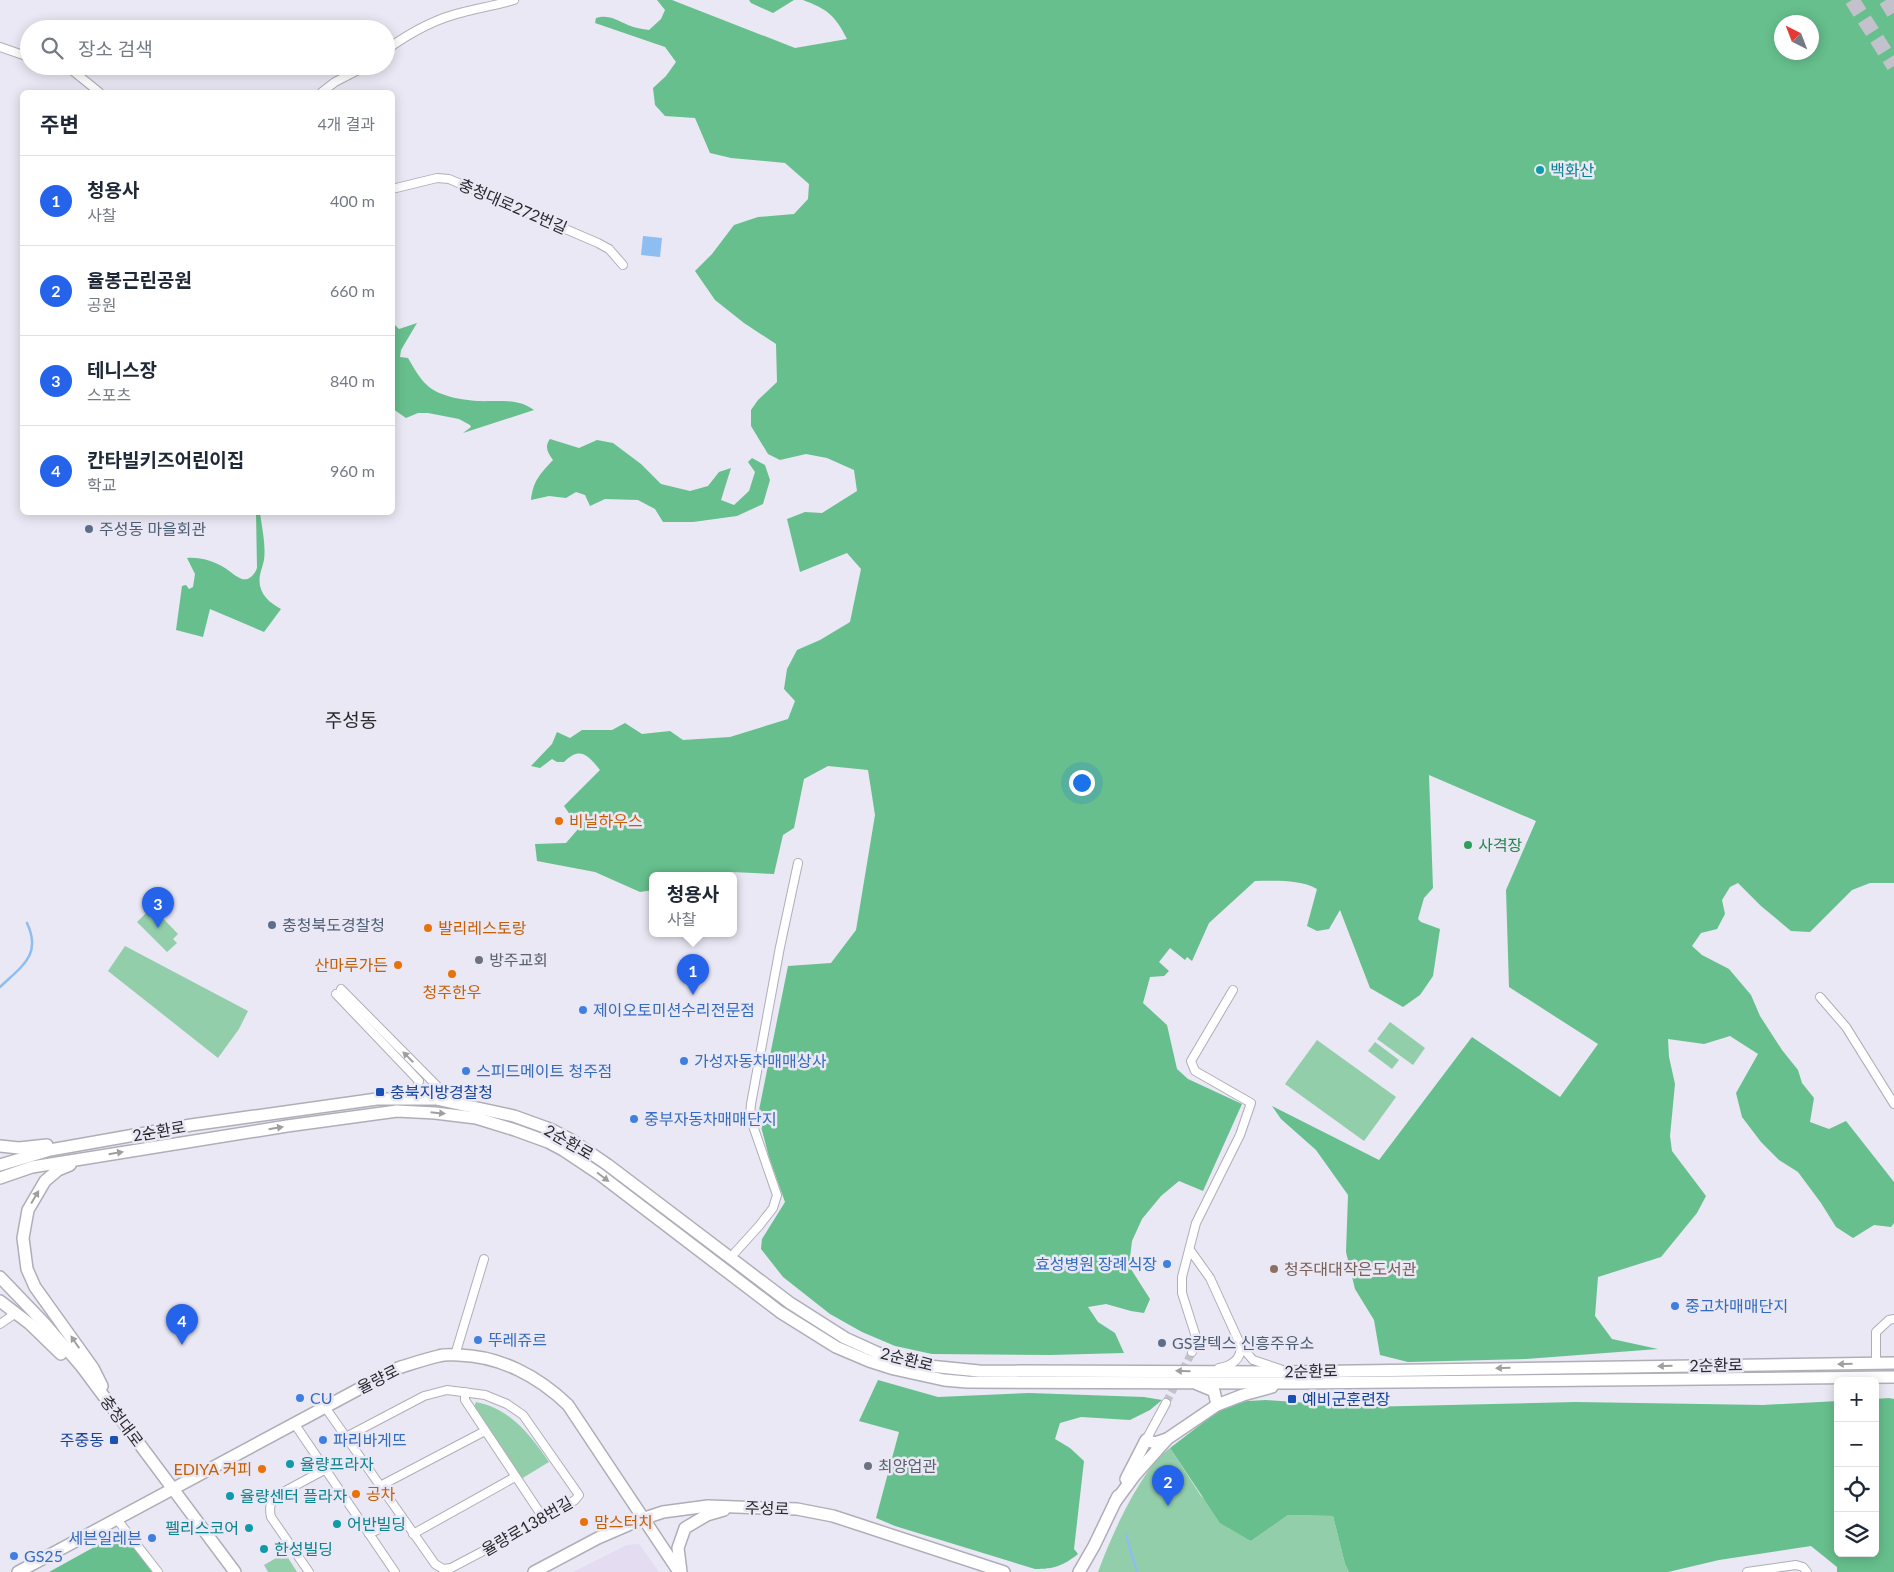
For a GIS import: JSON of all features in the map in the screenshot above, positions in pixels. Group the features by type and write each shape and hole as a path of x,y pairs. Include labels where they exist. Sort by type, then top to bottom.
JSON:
{"street":[{"path":"395,44 442,19 514,0"},
{"path":"0,47 20,54"},
{"path":"77,75 96,90"},
{"path":"325,90 349,75"},
{"name":"충청대로272번길","path":"395,188 438,178 449,178 598,243 609,249 623,265"},
{"path":"730,1258 773,1208 777,1194 750,1117 780,947 798,863"},
{"path":"1192,1352 1196,1337 1182,1293 1182,1277 1196,1223 1240,1135 1251,1103 1195,1071 1192,1061 1233,990"},
{"path":"404,1099 415,1093 419,1081 338,992 447,1098 455,1103"},
{"path":"1820,997 1846,1027 1894,1104"},
{"name":"2순환로","path":"0,1165 61,1148 192,1125 377,1099 436,1098 514,1116 550,1129 573,1141 608,1165 790,1303 834,1331 859,1345 903,1360 929,1366 979,1371 1287,1372 1894,1363"},
{"name":"2순환로","path":"0,1178 32,1167 97,1156 397,1111 436,1112 476,1118 515,1130 564,1150 780,1312 836,1347 869,1361 919,1375 967,1382 1294,1383 1894,1377"},
{"path":"0,1146 20,1148 47,1145 61,1148"},
{"path":"97,1156 58,1170 45,1181 28,1210 23,1238 26,1269 35,1287 93,1368 117,1414"},
{"path":"1190,1250 1210,1278 1241,1346 1253,1360 1287,1372"},
{"path":"455,1355 484,1259"},
{"name":"충청대로","path":"0,1277 45,1324 82,1367 235,1572"},
{"path":"0,1301 53,1345 117,1414"},
{"path":"0,1324 16,1313"},
{"path":"1876,1363 1876,1332 1889,1320 1894,1319"},
{"path":"1205,1371 1227,1367 1236,1361 1241,1354 1241,1346"},
{"name":"율량로","path":"18,1572 398,1368 440,1355 455,1355 471,1356 504,1363 536,1379 557,1394 568,1405 642,1519 680,1572"},
{"path":"1189,1382 1214,1391 1218,1405"},
{"path":"1115,1502 1135,1475 1167,1439 1218,1405 1251,1393 1294,1383"},
{"name":"율량로138번길","path":"325,1407 380,1486 435,1564 443,1569 451,1568 544,1519 575,1500 579,1495 523,1415 506,1404 485,1395 447,1390 424,1396 346,1437"},
{"path":"465,1392 465,1400 484,1431 544,1519"},
{"path":"1079,1572 1166,1403"},
{"path":"294,1423 395,1572"},
{"path":"380,1486 484,1431"},
{"path":"1146,1440 1155,1443 1167,1439"},
{"path":"309,1572 270,1517 269,1509 271,1502 276,1496 326,1468"},
{"path":"414,1534 515,1477"},
{"path":"680,1572 678,1548 685,1528 707,1515 735,1507"},
{"name":"주성로","path":"534,1572 598,1538 663,1512 735,1507 797,1509 833,1516 1004,1572"},
{"path":"369,1534 402,1517"},
{"path":"116,1518 158,1572"},
{"path":"1747,1572 1796,1565 1803,1567 1807,1572"}],"shaded area":[{"path":"639,1544 659,1572 573,1572 627,1545"}],"green space":[{"path":"657,0 672,0 795,48 847,39 834,18 824,10 803,0 1894,0 1894,883 1870,883 1852,890 1810,932 1791,931 1761,906 1738,883 1730,887 1722,900 1725,914 1717,929 1701,933 1692,946 1702,955 1729,969 1751,995 1760,1016 1782,1050 1798,1070 1802,1083 1814,1098 1810,1122 1829,1129 1846,1121 1894,1182 1894,1223 1891,1227 1874,1225 1853,1238 1836,1227 1798,1172 1779,1160 1761,1142 1742,1117 1736,1093 1758,1054 1730,1036 1704,1044 1668,1039 1669,1057 1675,1084 1670,1136 1672,1151 1706,1196 1697,1213 1661,1257 1598,1277 1595,1316 1612,1339 1658,1349 1526,1359 1408,1362 1380,1355 1374,1320 1355,1289 1346,1252 1348,1195 1316,1150 1281,1119 1272,1106 1379,1160 1472,1037 1560,1097 1598,1044 1509,987 1506,890 1536,821 1429,775 1433,888 1424,898 1418,919 1440,929 1433,976 1420,995 1403,1007 1370,988 1340,910 1329,929 1317,931 1307,926 1317,889 1287,881 1255,881 1209,923 1192,961 1187,957 1185,960 1170,948 1159,962 1169,971 1164,976 1150,977 1143,1003 1167,1025 1177,1069 1188,1079 1242,1104 1203,1191 1179,1181 1161,1196 1142,1219 1132,1241 1129,1266 1150,1299 1144,1313 1106,1304 1088,1307 1098,1322 1115,1333 1124,1353 1050,1355 932,1354 895,1346 862,1332 830,1314 783,1277 761,1249 762,1239 785,1202 769,1157 758,1115 788,966 831,963 856,930 875,815 868,770 828,766 804,779 794,828 783,835 774,874 649,872 649,891 640,892 595,872 537,861 535,844 566,843 579,828 564,806 600,770 584,754 575,754 564,762 557,762 552,759 540,768 531,766 552,744 557,732 570,738 582,730 612,730 625,723 642,734 670,731 683,740 730,737 788,719 795,701 784,689 787,669 797,650 820,640 850,622 861,569 847,553 800,572 787,519 805,512 822,513 857,491 854,470 827,458 806,454 780,460 768,454 751,426 751,410 758,400 777,382 776,344 744,323 715,300 695,271 712,254 734,225 758,217 794,214 808,199 809,184 785,163 731,158 710,153 695,118 665,116 655,105 653,88 666,76 676,62 665,47 595,23 596,18 608,17 633,27 649,30 661,19 665,10"},
{"path":"749,0 794,0 773,13 751,3"},
{"path":"417,323 401,350 400,357 408,358 428,386 441,394 466,400 508,401 524,404 534,410 463,433 471,427 459,419 428,413 418,413 406,418 395,410 395,325 399,329"},
{"path":"550,439 579,448 597,440 613,443 641,464 661,484 690,491 708,486 719,472 731,468 721,500 734,505 749,491 755,472 748,462 752,458 765,465 770,480 763,504 737,516 693,522 663,522 655,509 638,500 605,499 590,506 585,495 576,492 566,498 549,496 531,500 533,488 538,478 553,460 547,447"},
{"path":"256,515 260,515 264,536 264,560 260,575 260,586 264,596 281,609 264,632 210,609 203,637 176,630 182,586 186,585 189,589 193,587 195,574 187,558 212,561 242,579 249,578 255,573 257,568"},
{"path":"152,907 178,934 173,939 177,943 167,952 137,922"},
{"path":"125,946 248,1011 239,1029 218,1058 108,971"},
{"path":"1390,1022 1425,1048 1413,1065 1377,1039"},
{"path":"1317,1040 1396,1097 1364,1141 1285,1084"},
{"path":"1375,1042 1399,1060 1392,1069 1368,1051"},
{"path":"878,1380 938,1397 1029,1393 1144,1397 1162,1400 1150,1410 1130,1420 1081,1417 1060,1423 1055,1439 1070,1448 1084,1461 1074,1549 1078,1554 1058,1566 1035,1569 895,1526 876,1518 899,1432 859,1421"},
{"path":"1879,1399 1894,1399 1894,1572 1837,1572 1837,1567 1811,1546 1719,1560 1668,1572 1349,1572 1345,1564 1333,1516 1288,1515 1251,1541 1220,1523 1170,1448 1230,1402 1266,1400 1363,1407 1576,1402 1763,1405 1834,1401 1834,1557 1879,1557"},
{"path":"476,1402 488,1405 509,1417 527,1433 549,1462 521,1479 474,1407"},
{"path":"1170,1448 1201,1496 1251,1541 1288,1515 1333,1516 1345,1564 1349,1572 1098,1572 1118,1524 1138,1487 1148,1471"},
{"path":"125,1530 153,1572 49,1572"},
{"path":"285,1553 297,1572 268,1572 264,1565"}],"water":[{"path":"643,236 662,238 660,257 641,255"}],"waterway":[{"path":"0,987 22,966 31,952 31,934 27,923"},
{"path":"1126,1535 1137,1572"}],"tunnel":[{"path":"1852,0 1894,66"},
{"path":"1886,0 1894,13"},
{"path":"1166,1403 1192,1352"}],"place":[{"name":"백화산","path":"1540,170"},
{"name":"주성동 마을회관","path":"89,529"},
{"name":"비닐하우스","path":"559,821"},
{"name":"사격장","path":"1468,845"},
{"name":"충청북도경찰청","path":"272,925"},
{"name":"테니스장","path":"158,928"},
{"name":"발리레스토랑","path":"428,928"},
{"name":"방주교회","path":"479,960"},
{"name":"산마루가든","path":"398,965"},
{"name":"청주한우","path":"452,974"},
{"name":"청용사","path":"693,995"},
{"name":"제이오토미션수리전문점","path":"583,1010"},
{"name":"가성자동차매매상사","path":"684,1061"},
{"name":"스피드메이트 청주점","path":"466,1071"},
{"name":"충북지방경찰청","path":"380,1092"},
{"name":"중부자동차매매단지","path":"634,1119"},
{"name":"효성병원 장례식장","path":"1167,1264"},
{"name":"청주대대작은도서관","path":"1274,1269"},
{"name":"중고차매매단지","path":"1675,1306"},
{"name":"뚜레쥬르","path":"478,1340"},
{"name":"GS칼텍스 신흥주유소","path":"1162,1343"},
{"name":"칸타빌키즈어린이집","path":"182,1345"},
{"name":"CU","path":"300,1398"},
{"name":"예비군훈련장","path":"1292,1399"},
{"name":"주중동","path":"114,1440"},
{"name":"파리바게뜨","path":"323,1440"},
{"name":"율량프라자","path":"290,1464"},
{"name":"최양업관","path":"868,1466"},
{"name":"EDIYA 커피","path":"262,1469"},
{"name":"공차","path":"356,1494"},
{"name":"율량센터 플라자","path":"230,1496"},
{"name":"율봉근린공원","path":"1168,1506"},
{"name":"맘스터치","path":"584,1522"},
{"name":"어반빌딩","path":"337,1524"},
{"name":"펠리스코어","path":"249,1528"},
{"name":"세븐일레븐","path":"152,1538"},
{"name":"한성빌딩","path":"264,1549"},
{"name":"GS25","path":"14,1556"}],"district":[{"name":"주성동","path":"351,720"}]}
